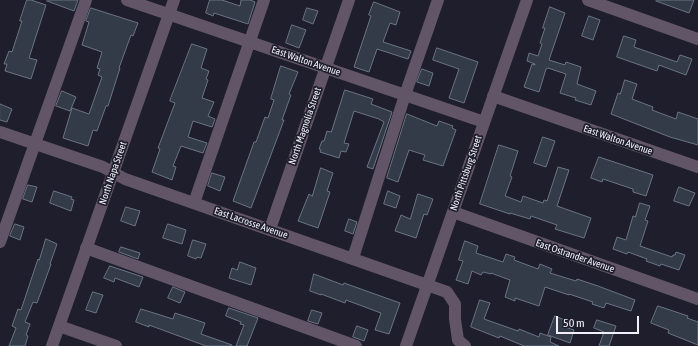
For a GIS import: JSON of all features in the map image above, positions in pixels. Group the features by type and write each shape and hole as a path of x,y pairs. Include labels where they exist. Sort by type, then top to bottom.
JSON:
{"street":[{"path":"0,242 86,0"},
{"name":"East Walton Avenue","path":"127,0 484,122"},
{"name":"North Napa Street","path":"52,346 174,0"},
{"path":"194,203 264,0"},
{"name":"North Magnolia Street","path":"270,229 348,0"},
{"path":"353,258 405,95 438,0"},
{"name":"North Pittsburg Street","path":"406,346 527,0"},
{"path":"588,0 698,39"},
{"name":"East Walton Avenue","path":"493,96 698,167"},
{"name":"East Lacrosse Avenue","path":"0,132 102,168 125,179 447,292 455,304 455,319 458,340 465,346"},
{"name":"East Ostrander Avenue","path":"453,212 698,299"},
{"path":"86,248 356,346"},
{"path":"59,326 116,346"}],"building":[{"path":"27,0 46,5 29,58 37,60 31,79 5,71 7,64 4,64 9,51 12,52"},
{"path":"78,0 74,11 47,1"},
{"path":"210,0 222,0 240,6 241,0 250,0 255,2 248,24 214,13 213,16 206,13"},
{"path":"694,0 689,13 656,1"},
{"path":"374,2 400,12 396,25 390,23 383,42 411,51 408,59 377,49 369,72 354,67 371,16 369,15"},
{"path":"550,7 565,13 549,60 565,65 566,62 581,67 577,84 596,91 591,105 560,93 566,74 548,68 546,69 539,92 524,87 532,64 535,65 527,61 529,53 538,56 542,44 540,43 545,28 543,28"},
{"path":"91,8 138,23 133,36 131,35 119,68 108,106 106,106 97,131 93,130 88,146 63,138 72,108 89,114 102,77 98,75 100,69 97,68 102,52 82,45 89,22 86,21"},
{"path":"307,8 318,11 313,24 303,20"},
{"path":"589,16 600,20 593,40 582,36"},
{"path":"292,25 306,30 299,48 286,43"},
{"path":"624,36 636,40 634,47 677,62 680,55 692,59 686,75 659,65 657,71 617,57"},
{"path":"192,44 207,49 201,68 209,71 206,79 208,80 202,98 214,102 208,116 215,119 212,127 193,121 188,137 207,143 203,153 181,146 173,166 176,167 172,180 152,172 160,149 158,148 175,103 170,101"},
{"path":"437,48 478,62 464,103 449,98 459,69 433,60"},
{"path":"281,66 298,72 289,94 291,95 282,120 284,120 251,208 233,201 254,142 256,142 265,117 268,118 274,100 271,99"},
{"path":"422,69 433,73 429,86 417,82"},
{"path":"625,80 637,84 632,99 653,107 652,110 676,119 678,112 698,119 698,145 670,137 611,114 618,93 620,94"},
{"path":"345,90 373,99 371,104 392,112 373,169 367,167 384,122 379,119 354,111 344,143 349,144 346,152 341,151 339,158 320,152 321,150 319,149 322,141 324,141 327,131 331,132"},
{"path":"62,91 76,97 70,111 56,106"},
{"path":"0,104 12,109 7,122 0,120"},
{"path":"407,114 437,126 439,121 453,126 452,128 456,130 443,166 423,160 425,155 409,150 398,182 387,178"},
{"path":"543,137 555,141 546,167 534,163"},
{"path":"499,145 518,151 510,176 512,177 505,196 521,202 523,196 543,203 544,200 547,201 558,167 569,170 557,206 591,218 584,238 555,229 557,225 531,216 530,219 480,204"},
{"path":"599,157 653,175 646,196 633,192 633,189 603,179 602,182 591,178"},
{"path":"321,168 333,173 327,191 330,192 318,228 298,221 309,194 312,196"},
{"path":"212,173 225,177 220,191 208,186"},
{"path":"28,185 37,187 32,202 23,199"},
{"path":"679,187 695,193 689,206 674,201"},
{"path":"54,191 72,197 71,199 74,200 71,211 50,203"},
{"path":"388,191 400,196 396,208 384,204"},
{"path":"418,194 433,199 427,215 424,214 416,238 395,231 401,215 410,219"},
{"path":"640,203 650,206 645,220 648,221 640,246 672,257 676,252 685,255 679,270 661,264 660,266 646,261 647,259 628,252 627,254 613,249 617,237 626,240 633,216 635,217"},
{"path":"126,207 140,211 135,226 121,221"},
{"path":"349,219 357,222 353,234 345,231"},
{"path":"15,224 24,227 20,240 10,236"},
{"path":"168,224 186,230 182,244 163,238"},
{"path":"46,239 57,244 37,303 33,302 25,322 30,324 26,335 28,336 25,346 9,346 16,328 12,326 18,309 21,310"},
{"path":"193,240 206,244 201,258 197,257 196,259 188,256"},
{"path":"465,241 478,246 476,253 503,262 506,254 515,257 514,260 538,269 540,264 552,269 550,273 576,281 577,279 635,300 631,311 606,303 604,308 592,304 593,302 545,287 539,306 515,298 515,301 505,297 510,280 491,273 483,272 481,275 472,271 468,284 456,280 463,261 459,260"},
{"path":"121,247 140,253 138,259 119,252"},
{"path":"240,262 256,268 251,285 229,278 232,268 237,270"},
{"path":"110,266 143,277 139,287 115,278 114,282 104,278"},
{"path":"314,274 400,303 389,334 375,330 381,313 346,300 345,303 310,291"},
{"path":"173,287 185,292 180,303 168,298"},
{"path":"93,292 103,295 96,313 86,310"},
{"path":"480,300 490,303 484,319 518,331 519,329 539,337 540,333 551,337 550,342 559,346 524,346 500,336 499,338 471,327"},
{"path":"658,306 688,316 687,318 698,322 698,345 668,333 669,330 651,323"},
{"path":"229,308 258,318 247,346 236,346 244,325 240,324 241,322 226,316"},
{"path":"141,309 173,319 175,313 205,323 201,334 232,346 206,346 149,325 149,327 136,322"},
{"path":"312,310 322,313 318,324 308,321"},
{"path":"555,316 567,321 565,327 574,330 570,343 548,335"},
{"path":"597,320 616,326 609,346 599,346 604,332 594,328"},
{"path":"357,326 368,330 364,341 353,337"}]}
